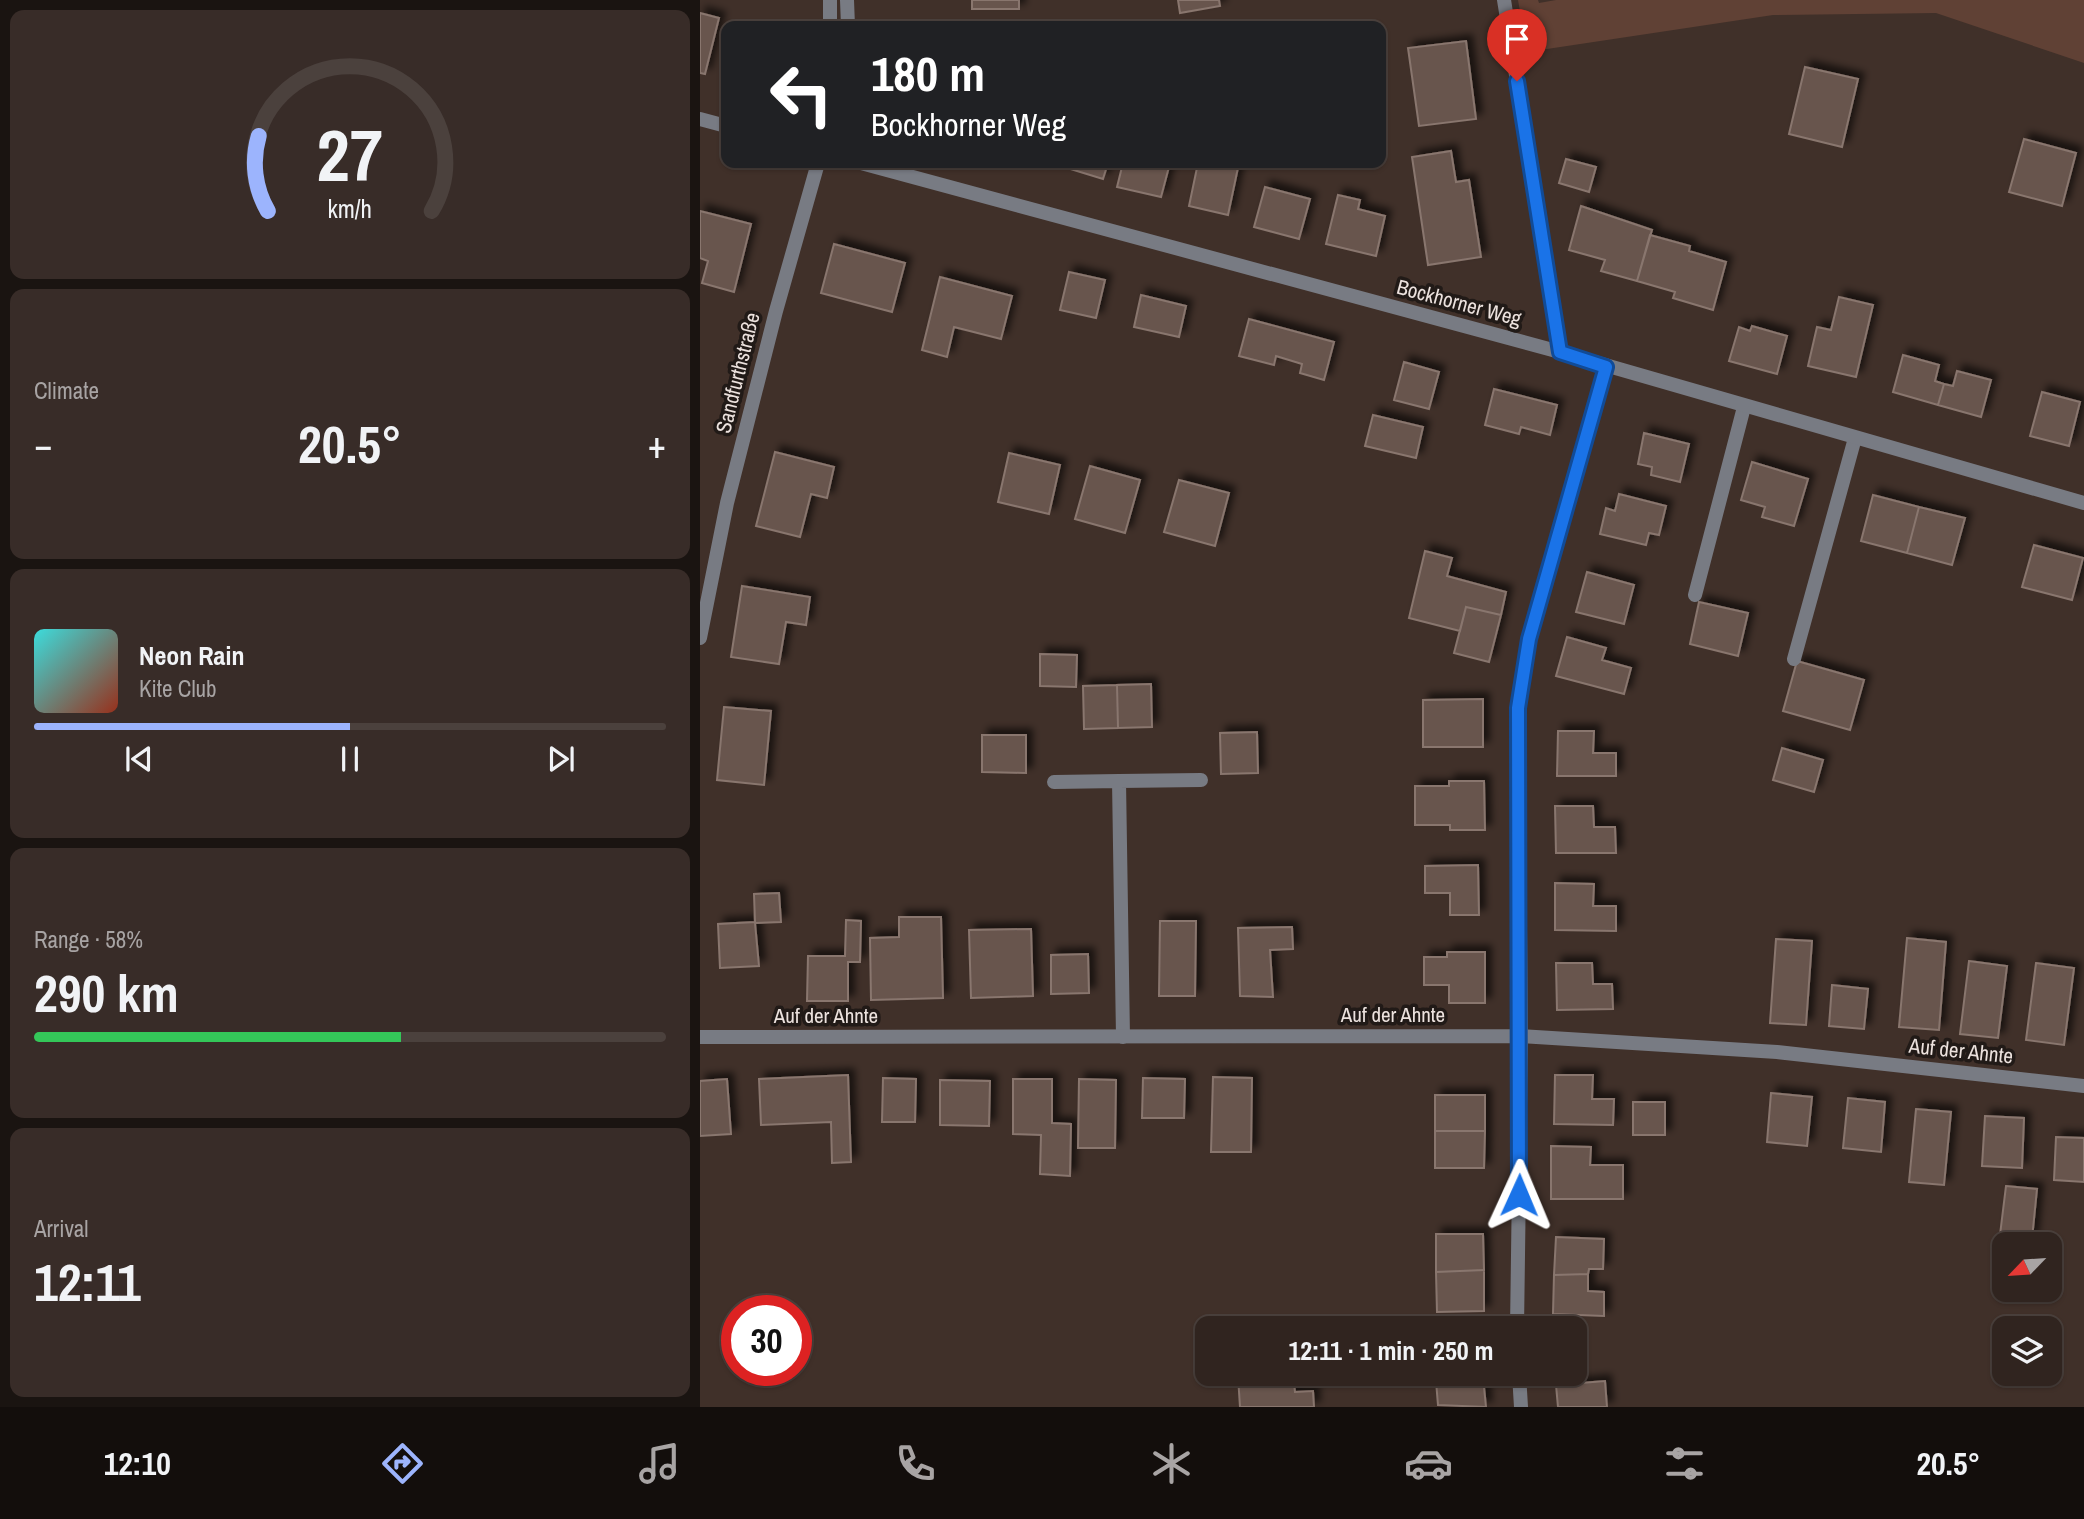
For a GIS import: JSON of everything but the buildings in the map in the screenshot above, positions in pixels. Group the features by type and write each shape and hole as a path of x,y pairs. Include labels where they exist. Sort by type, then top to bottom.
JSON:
{"street":[{"path":"830,0 830,21"},
{"path":"848,0 848,21"},
{"path":"1504,0 1560,352"},
{"path":"700,119 721,125"},
{"name":"Sandfurthstraße","path":"700,638 727,503 776,311 817,168"},
{"name":"Bockhorner Weg","path":"879,168 1560,352 2084,503"},
{"path":"1517,1316 1521,1036 1518,708 1529,639 1606,367"},
{"path":"1695,595 1744,407"},
{"path":"1794,659 1856,438"},
{"path":"1055,782 1200,780"},
{"path":"1119,781 1123,1037"},
{"name":"Auf der Ahnte","path":"700,1037 1521,1036 1777,1052 2084,1086"},
{"path":"1520,1386 1521,1407"}],"shaded area":[{"path":"1518,0 1538,0 1539,3 1556,0 2084,0 2084,63 1936,13 1773,15 1527,52"}],"route":[{"path":"1517,81 1560,352 1606,367 1529,639 1518,708 1521,1036 1519,1195"}]}
